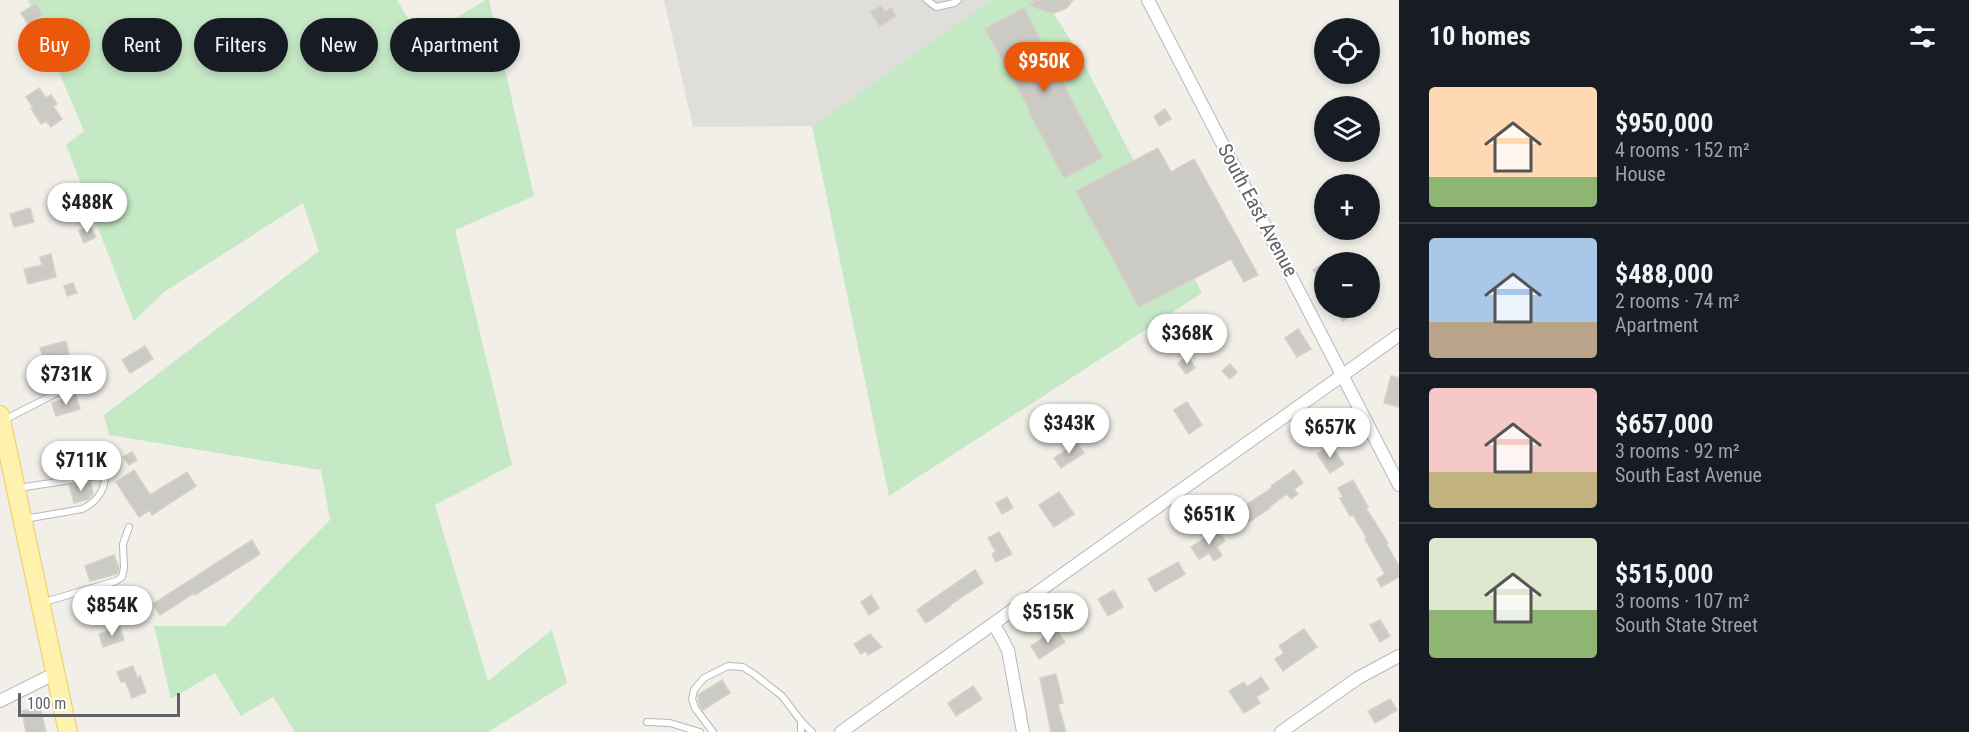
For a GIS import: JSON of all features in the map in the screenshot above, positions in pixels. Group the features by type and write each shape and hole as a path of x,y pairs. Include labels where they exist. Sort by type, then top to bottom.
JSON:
{"main road":[{"path":"1,419 68,732"}],"street":[{"name":"South East Avenue","path":"1148,0 1399,485"},
{"path":"841,732 1399,335"},
{"path":"994,624 1008,650 1023,732"},
{"path":"1281,732 1358,678 1399,656"},
{"path":"0,701 56,673"}],"lane":[{"path":"927,0 936,7 958,0"},
{"path":"1,419 84,379"},
{"path":"16,489 102,475 105,478 105,488 94,502 82,509 22,519"},
{"path":"40,603 116,581 122,577 123,544 129,527"},
{"path":"713,732 695,708 692,699 694,690 704,678 728,666 744,667 754,674 782,696 801,722 812,732"},
{"path":"647,722 670,723 700,732"},
{"path":"801,722 801,732"}],"shaded area":[{"path":"664,0 991,0 812,126 693,127"}],"green space":[{"path":"28,0 397,0 408,18 390,18 390,72 506,72 534,196 455,230 512,465 435,505 488,681 552,630 567,683 488,732 295,732 273,697 241,716 215,673 171,699 154,626 225,626 330,520 321,470 109,435 104,415 319,251 303,203 164,292 134,321 66,145 84,131 59,72 90,72 90,18 36,18"},
{"path":"486,0 489,0 493,18 456,18"},
{"path":"991,0 1045,0 1078,52 1202,293 889,496 812,126"}],"building":[{"path":"1032,0 1073,0 1067,8 1054,13 1029,5 1034,3"},
{"path":"36,4 42,14 36,18 24,18 21,13"},
{"path":"881,6 885,12 891,8 896,16 880,26 870,12"},
{"path":"1024,8 1102,158 1064,178 985,29"},
{"path":"39,88 46,98 51,95 57,104 53,106 62,119 51,127 46,121 41,124 26,97"},
{"path":"1165,109 1171,119 1159,126 1154,116"},
{"path":"1158,148 1171,172 1194,159 1258,275 1244,282 1231,259 1139,307 1076,191"},
{"path":"81,185 87,194 63,211 57,201"},
{"path":"30,208 34,222 14,227 10,214"},
{"path":"90,226 96,237 84,243 79,231"},
{"path":"51,254 56,277 28,284 24,269 42,265 40,257"},
{"path":"73,283 77,293 67,296 64,286"},
{"path":"1298,329 1311,349 1297,357 1285,338"},
{"path":"66,341 69,354 44,360 40,348"},
{"path":"145,346 153,359 130,373 122,360"},
{"path":"1188,357 1195,368 1186,374 1178,363"},
{"path":"1230,364 1237,372 1230,379 1222,371"},
{"path":"1391,376 1399,378 1399,407 1384,403"},
{"path":"76,395 80,409 56,416 52,403"},
{"path":"1187,402 1202,425 1189,434 1174,410"},
{"path":"1077,443 1084,453 1061,468 1054,458"},
{"path":"1331,445 1344,464 1330,473 1317,454"},
{"path":"132,452 137,460 129,465 123,457"},
{"path":"134,470 150,495 187,472 196,486 152,515 150,510 139,517 116,482"},
{"path":"1294,470 1303,483 1294,489 1298,494 1291,499 1287,494 1246,524 1238,512"},
{"path":"1353,480 1399,566 1399,577 1381,587 1377,579 1385,574 1365,539 1367,538 1340,498 1343,497 1338,488"},
{"path":"91,482 93,494 88,499 74,503 69,485"},
{"path":"1059,492 1074,514 1054,527 1039,505"},
{"path":"1007,497 1013,508 1002,514 996,503"},
{"path":"1218,530 1225,541 1217,547 1222,556 1214,561 1209,553 1199,559 1191,547"},
{"path":"999,532 1012,554 996,562 992,554 996,552 988,538"},
{"path":"252,540 260,554 160,615 153,604"},
{"path":"114,555 119,568 117,574 90,581 85,566"},
{"path":"1178,562 1185,574 1155,592 1148,579"},
{"path":"975,570 983,583 926,623 917,610"},
{"path":"1114,590 1123,607 1108,616 1098,599"},
{"path":"871,595 879,608 869,615 861,602"},
{"path":"1380,620 1390,636 1380,642 1370,625"},
{"path":"120,627 124,640 103,647 99,634"},
{"path":"1056,629 1065,642 1039,659 1031,646"},
{"path":"1304,629 1317,647 1283,671 1275,659 1284,653 1279,646"},
{"path":"870,634 882,647 868,655 866,651 861,654 854,644"},
{"path":"133,666 146,692 132,698 125,681 121,682 117,672"},
{"path":"1056,674 1063,703 1058,704 1066,732 1051,732 1040,678"},
{"path":"1261,677 1269,689 1256,697 1260,703 1244,713 1229,691 1244,682 1247,687"},
{"path":"722,680 730,693 703,710 699,704 698,695"},
{"path":"973,686 982,699 956,716 948,703"},
{"path":"1390,699 1397,710 1375,723 1368,711"},
{"path":"40,707 46,732 26,732 22,711"}]}
